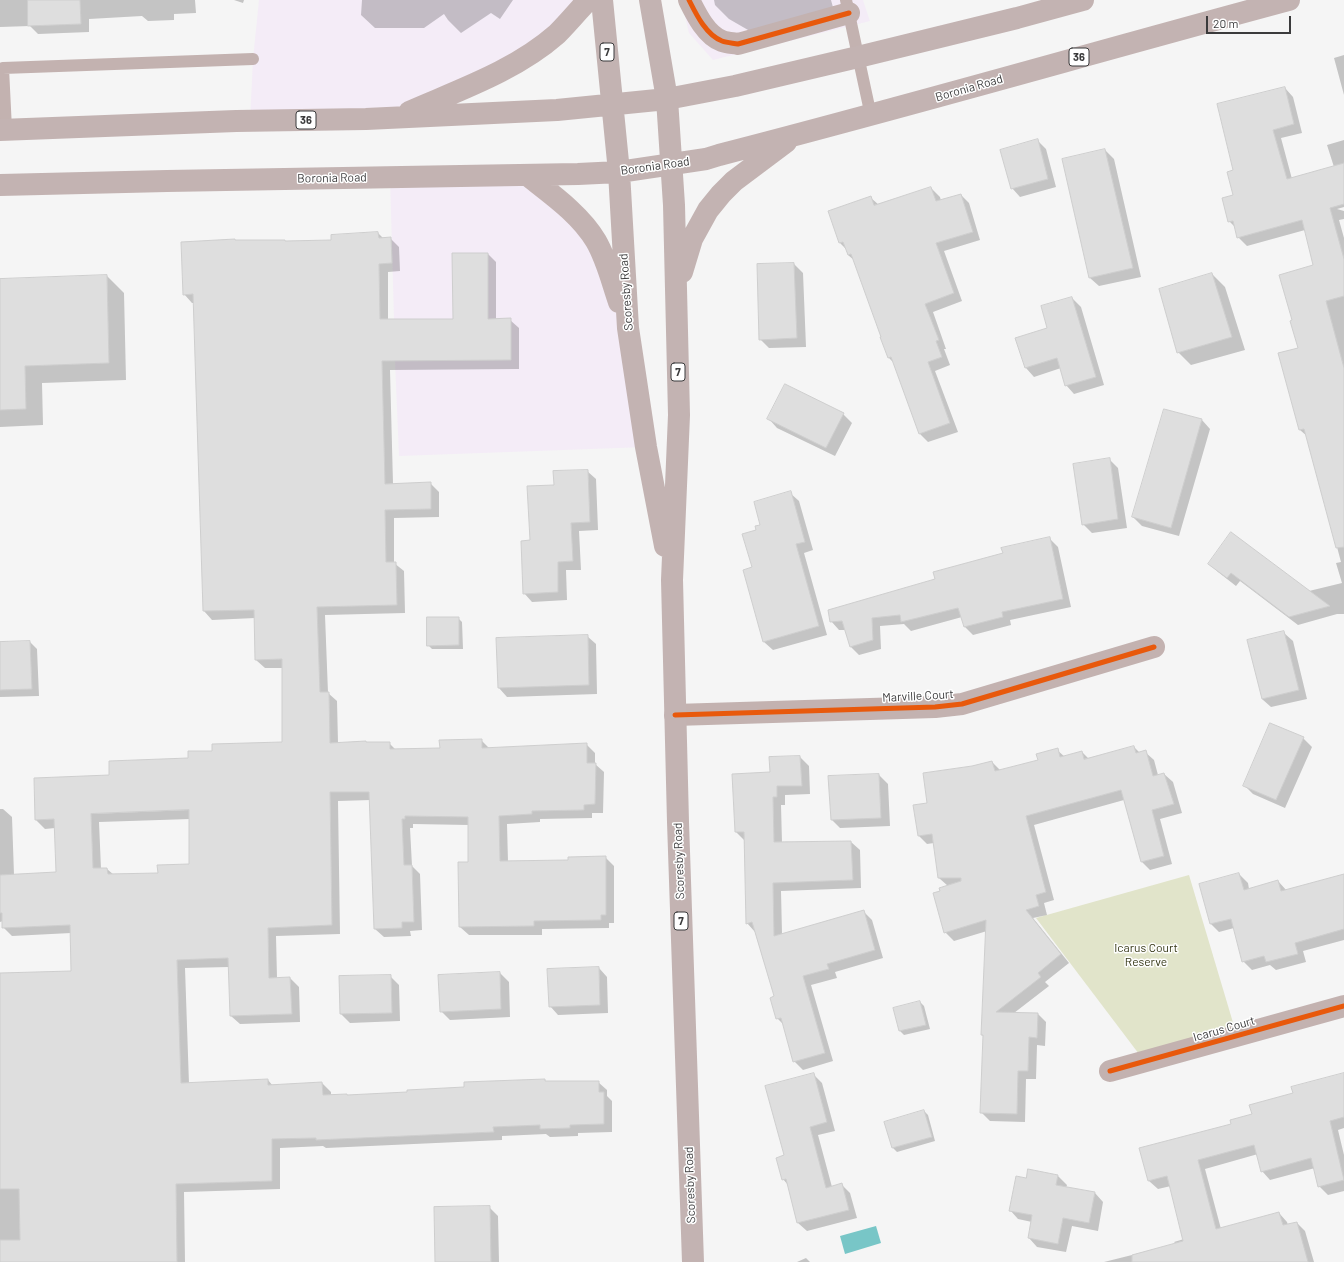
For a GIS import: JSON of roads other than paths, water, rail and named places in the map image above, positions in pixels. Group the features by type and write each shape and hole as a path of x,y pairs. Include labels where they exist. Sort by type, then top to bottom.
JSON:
{"main road":[{"path":"396,117 479,82 519,60 556,34 588,0"},
{"name":"Scoresby Road","path":"602,0 619,172 628,328 646,447 672,580"},
{"name":"Scoresby Road","path":"650,0 667,99 672,164 679,415 672,580 693,1262"},
{"name":"36","path":"3,130 557,110 667,99 735,86 858,57 1017,18 1083,0"},
{"name":"Boronia Road","path":"0,186 175,180 527,175 619,172 706,159 870,116 1118,46 1289,0"},
{"path":"676,290 692,239 708,210 734,180 795,136"},
{"path":"527,175 558,200 585,225 591,233 607,267 628,328"}],"street":[{"path":"689,0 703,24 711,34 722,41 738,44 848,7"},
{"name":"Marville Court","path":"675,715 935,707 962,704 1154,647"},
{"name":"Icarus Court","path":"1110,1072 1344,1006"}],"lane":[{"path":"848,7 870,116"},
{"path":"3,130 1,68 253,59"}],"water":[{"path":"876,1226 881,1243 845,1254 840,1236"}],"park label":[{"name":"Icarus Court Reserve","path":"1146,955"}]}
